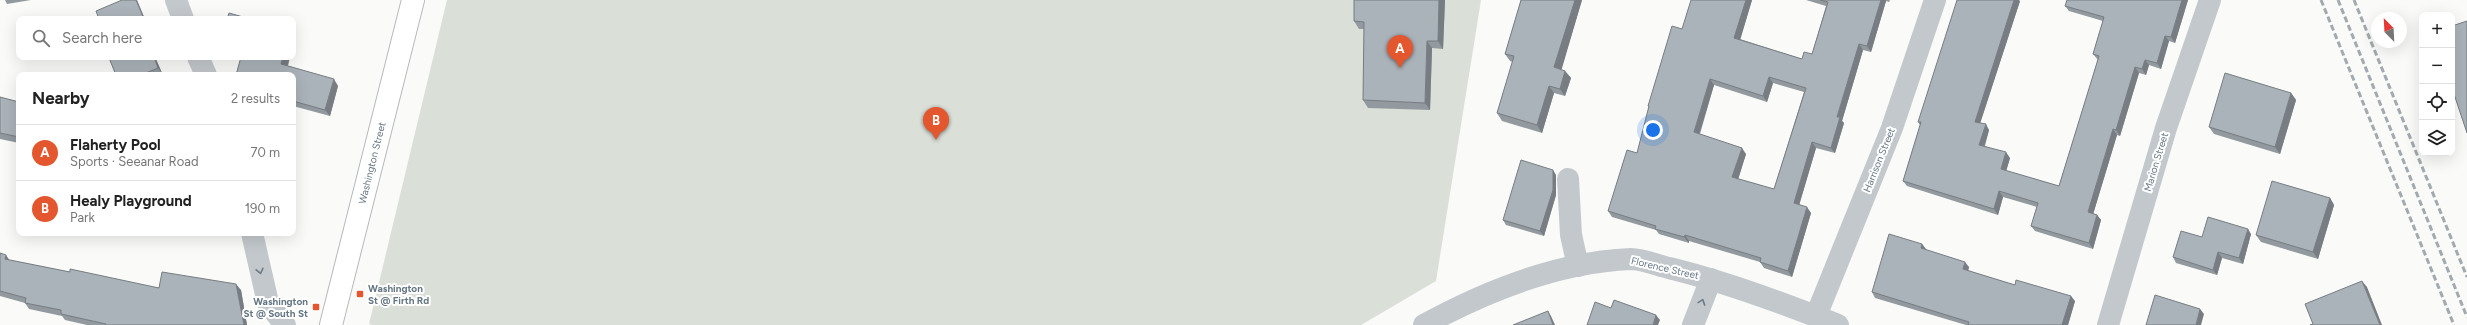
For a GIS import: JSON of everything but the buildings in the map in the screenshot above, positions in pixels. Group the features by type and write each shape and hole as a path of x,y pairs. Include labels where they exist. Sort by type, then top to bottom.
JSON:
{"main road":[{"name":"Washington Street","path":"330,325 413,0"}],"street":[{"path":"176,0 182,16"},
{"name":"Harrison Street","path":"1816,316 1892,128 1935,0"},
{"name":"Marion Street","path":"2108,325 2166,128 2210,0"},
{"path":"199,60 205,72"},
{"path":"1568,179 1571,236 1578,266"},
{"path":"253,236 268,302 285,325"},
{"name":"Florence Street","path":"1424,325 1456,307 1524,281 1578,266 1632,259 1711,278 1838,325"},
{"path":"1693,325 1711,278"}],"shaded area":[{"path":"447,0 1481,0 1436,281 1361,325 372,325 369,324"}],"railway":[{"path":"2321,0 2454,325"},
{"path":"2338,0 2467,317"},
{"path":"2354,0 2467,277"}],"place":[{"name":"Flaherty Pool","path":"1400,68"},
{"name":"Healy Playground","path":"936,140"},
{"name":"Washington St @ Firth Rd","path":"360,294"},
{"name":"Washington St @ South St","path":"316,307"}]}
